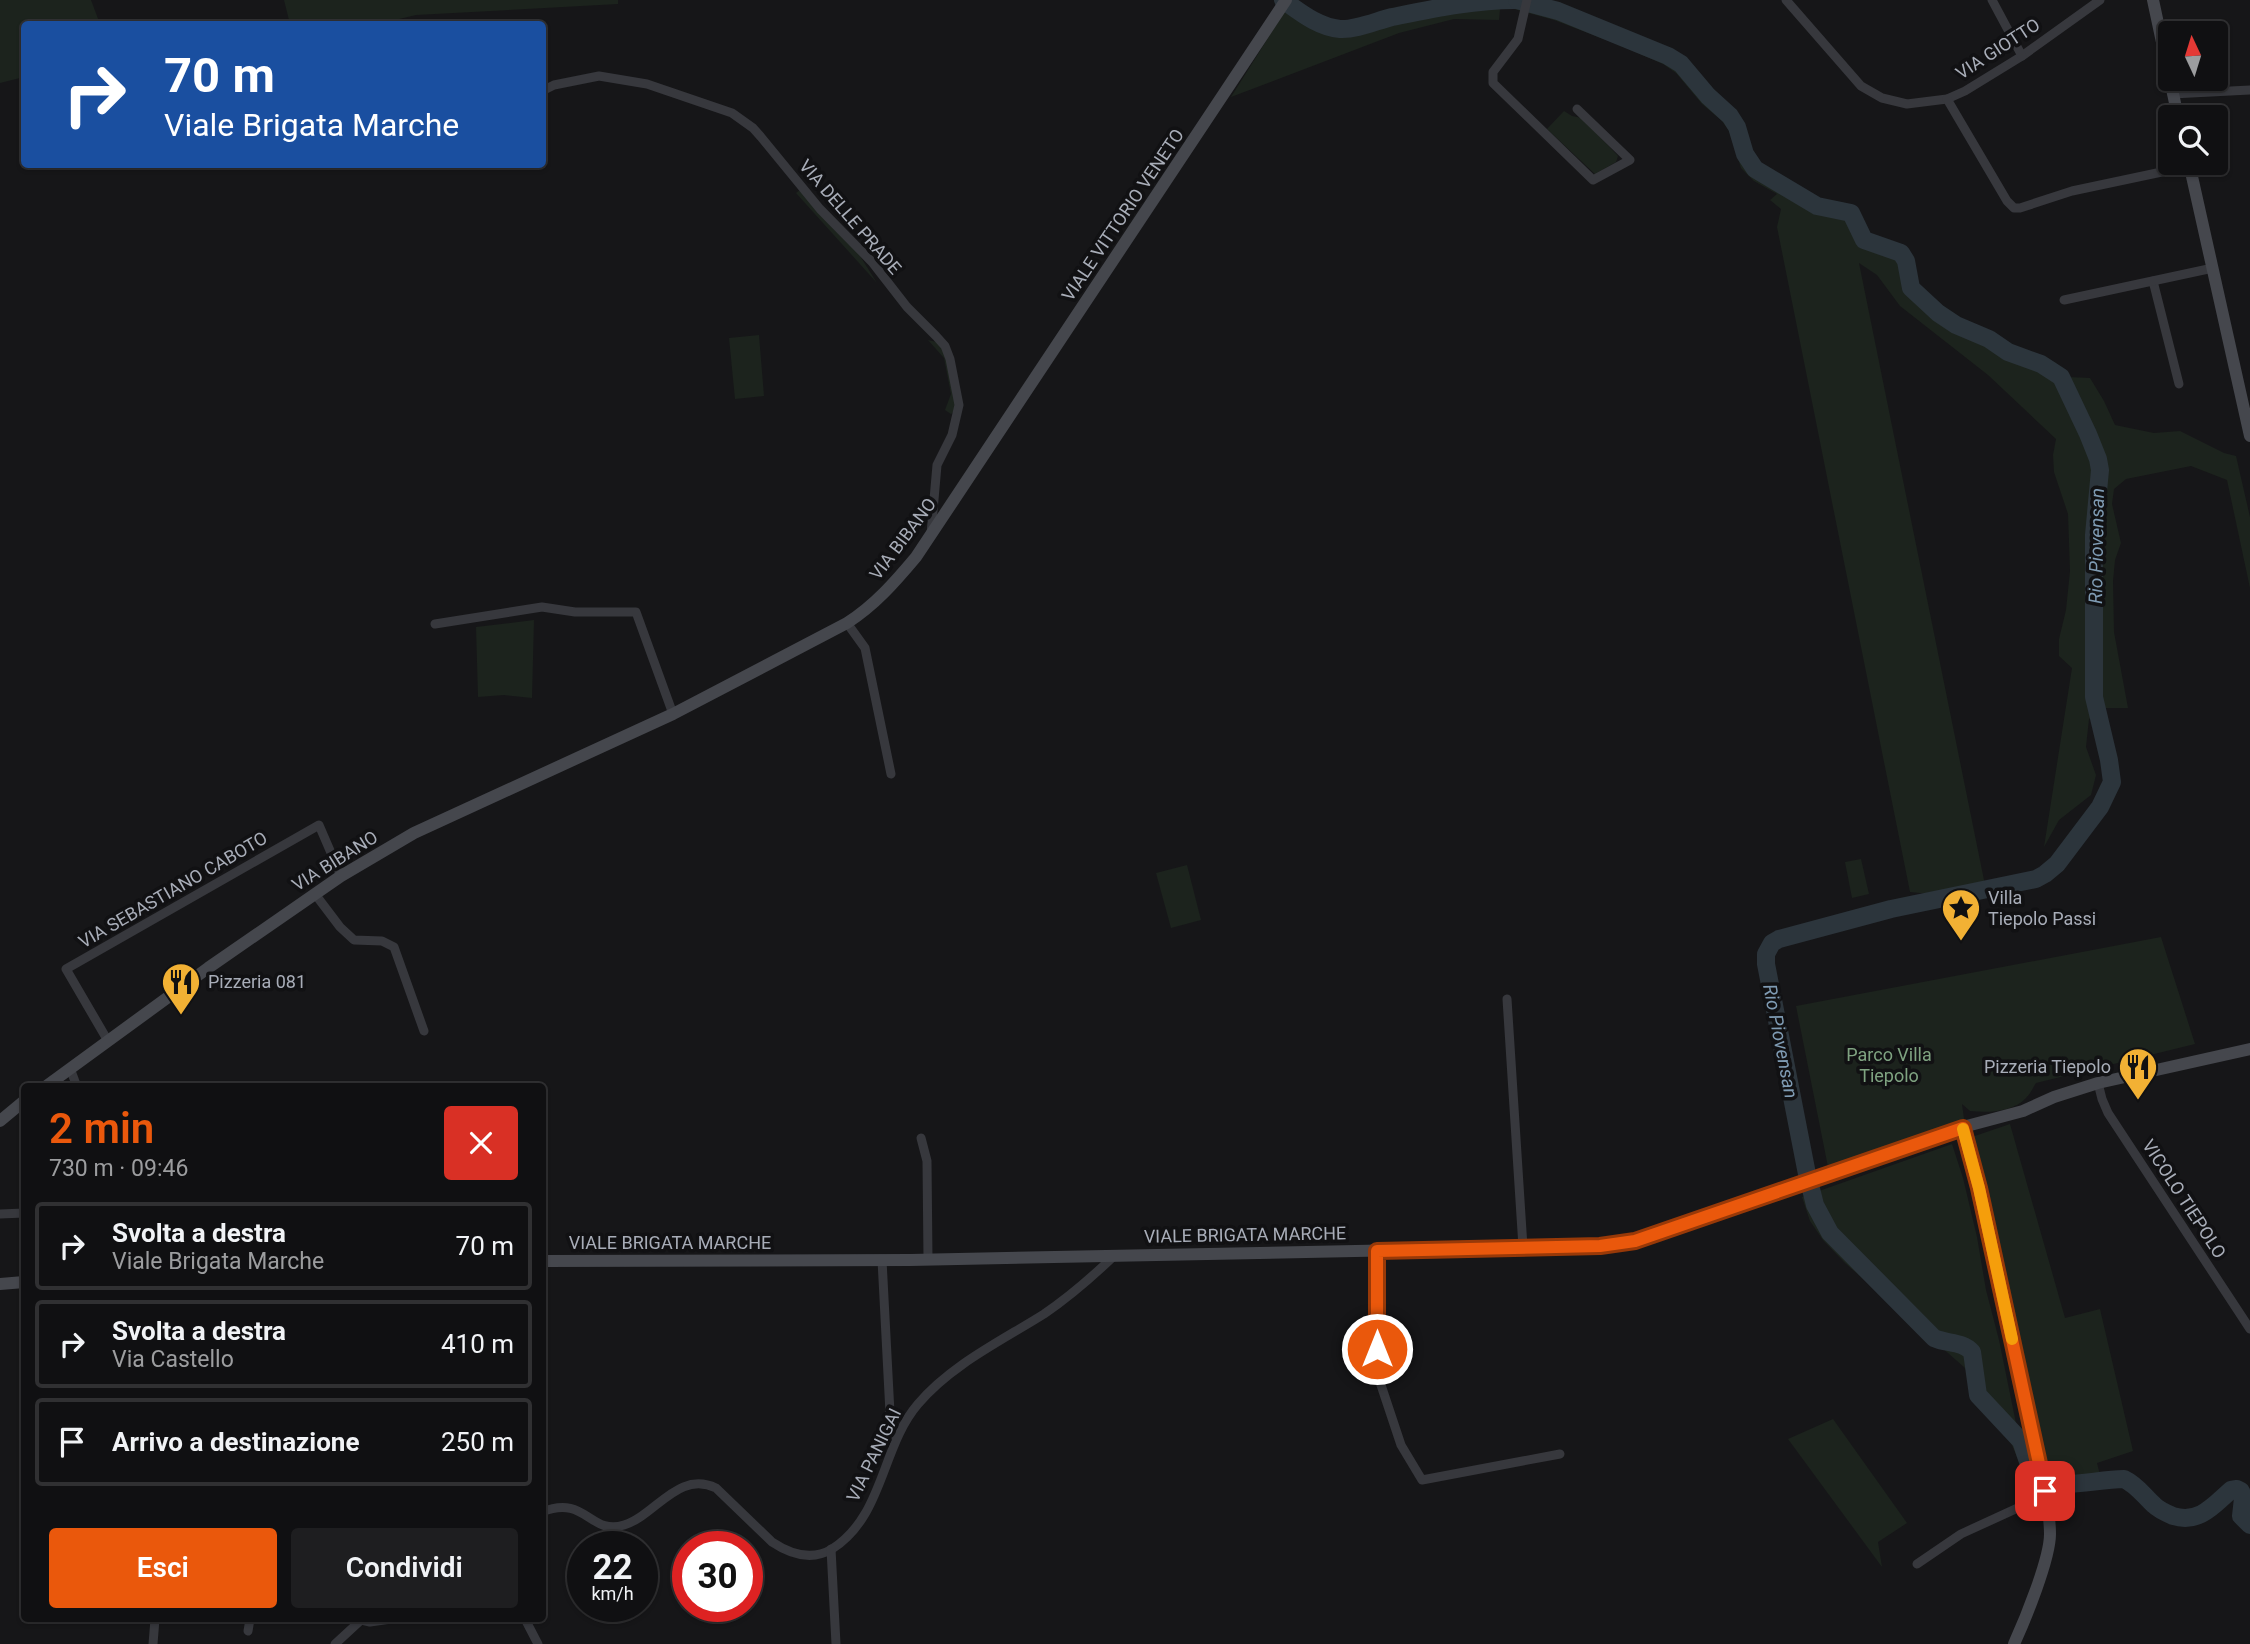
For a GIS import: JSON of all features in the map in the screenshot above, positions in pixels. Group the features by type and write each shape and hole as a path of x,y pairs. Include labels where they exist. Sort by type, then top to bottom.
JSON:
{"street":[{"path":"1527,0 1518,39 1493,72 1493,83 1593,180 1630,160 1577,109"},
{"path":"1786,0 1868,91 1882,98 1907,104 1947,99 2007,201 2014,208 2072,191 2158,171"},
{"path":"1992,0 2022,56"},
{"name":"VIA GIOTTO","path":"1947,99 2022,56 2100,0"},
{"path":"2153,0 2175,105"},
{"name":"VIALE VITTORIO VENETO","path":"993,443 1284,3"},
{"name":"VIA DELLE PRADE","path":"546,89 599,76 647,84 732,113 761,137 820,209 872,262 907,307 936,335 950,359 958,405 952,435 937,464 931,534"},
{"path":"2172,94 2250,90"},
{"path":"2192,175 2250,436"},
{"path":"2064,300 2213,268"},
{"path":"2153,281 2179,383"},
{"name":"VIA BIBANO","path":"50,1083 208,968 341,876 414,833 673,715 868,609 916,557 993,443"},
{"path":"435,624 542,607 575,612 636,612 673,715"},
{"path":"847,622 865,648 891,774"},
{"name":"VIA SEBASTIANO CABOTO","path":"108,1041 66,969 319,825 341,876"},
{"path":"315,894 340,927 354,940 382,941 394,947 424,1031"},
{"path":"1507,999 1523,1247"},
{"name":"VIALE BRIGATA MARCHE","path":"546,1261 882,1260 1600,1246 1635,1241 1963,1128 2023,1111 2054,1097 2098,1083 2250,1049"},
{"path":"70,1068 76,1083"},
{"name":"VICOLO TIEPOLO","path":"2098,1083 2108,1113 2250,1329"},
{"path":"1,1117 21,1103"},
{"path":"1963,1128 1979,1188 2046,1493 2050,1536 2047,1552 2014,1644"},
{"path":"921,1139 927,1161 928,1259"},
{"path":"0,1214 21,1213"},
{"path":"1377,1251 1377,1373 1401,1445 1422,1480 1560,1454"},
{"name":"VIA PANIGAI","path":"831,1549 850,1531 869,1506 900,1430 927,1395 960,1367 1056,1305 1115,1255"},
{"path":"882,1260 893,1436"},
{"path":"0,1284 21,1282"},
{"path":"546,1511 568,1507 604,1526 621,1526 684,1487 708,1484 716,1488 772,1542 791,1553 812,1555 831,1549 836,1644"},
{"path":"1917,1564 1961,1534 2046,1493"},
{"path":"153,1644 155,1622"},
{"path":"248,1631 250,1622"},
{"path":"335,1644 356,1622"},
{"path":"527,1622 538,1644"}],"green space":[{"path":"0,0 91,0 99,21 21,21 21,78 0,83"},
{"path":"284,0 618,0 618,4 416,15 391,21 289,21"},
{"path":"1292,0 1324,18 1343,22 1446,0 1543,0 1671,50 1686,60 1713,92 1735,111 1744,124 1752,151 1760,165 1818,199 1845,203 1856,208 1862,217 1867,235 1908,251 1915,268 1917,285 1942,308 2022,352 2055,362 2069,377 2090,378 2115,425 2154,433 2180,431 2224,453 2236,456 2250,517 2250,588 2227,480 2191,466 2126,479 2114,489 2112,504 2121,543 2115,560 2113,581 2114,632 2128,708 2103,708 2089,719 2086,747 2096,775 2091,795 2059,820 2044,847 2072,668 2059,656 2059,639 2066,610 2070,571 2068,514 2054,472 2056,439 1988,375 1900,306 1877,275 1859,263 1985,885 1930,894 1910,892 1777,227 1781,209 1770,200 1777,194 1754,181 1741,168 1729,131 1676,73 1663,64 1619,45 1554,20 1514,9 1500,9 1499,20 1454,19 1399,33 1231,97"},
{"path":"1564,111 1582,118 1618,156 1616,162 1595,174 1547,129"},
{"path":"800,190 848,237 877,283 796,193"},
{"path":"759,335 764,396 735,399 729,338"},
{"path":"928,340 941,343 956,380 957,409 951,414 945,410 951,394 944,358"},
{"path":"534,620 532,698 504,695 478,697 476,627"},
{"path":"1861,859 1869,894 1852,898 1845,862"},
{"path":"1187,865 1201,920 1171,928 1156,873"},
{"name":"Parco Villa Tiepolo","path":"2161,937 2195,1044 2036,1083 2021,1103 2007,1109 1970,1111 1962,1104 1964,1119 1828,1167 1796,1006"},
{"path":"2010,1124 2065,1318 2100,1309 2133,1451 2097,1463 2103,1487 2045,1495 1966,1139"},
{"path":"1952,1144 1977,1237 2029,1487 2012,1445 1964,1367 1845,1263 1823,1240 1810,1221 1802,1197"},
{"path":"1833,1419 1907,1523 1878,1542 1882,1567 1788,1439"}],"waterway":[{"name":"Rio Piovensan","path":"1283,0 1317,22 1340,29 1453,6 1515,0"},
{"name":"Rio Piovensan","path":"1517,0 1558,11 1668,56 1681,64 1708,96 1730,116 1737,127 1745,154 1755,169 1817,206 1851,213 1864,240 1901,253 1906,261 1911,288 1938,313 1956,325 1989,339 2008,352 2041,364 2061,377 2098,459 2100,470 2094,535 2094,697 2112,782 2100,807 2057,864 2036,879 1891,909 1772,943 1766,954 1766,964 1807,1174"},
{"name":"Rio Piovensan","path":"1810,1185 1815,1205 1830,1233 1934,1338 1964,1346 1972,1352 1978,1395 2021,1441 2035,1482 2069,1484 2124,1479 2137,1487 2158,1508 2182,1518 2198,1516 2231,1490 2237,1489 2241,1491 2243,1498 2241,1516 2250,1525"}],"slow traffic":[{"path":"1963,1129 1979,1188 2012,1339"}],"place":[{"name":"Villa Tiepolo Passi","path":"1961,942"},
{"name":"Pizzeria 081","path":"181,1016"},
{"name":"Pizzeria Tiepolo","path":"2138,1101"}],"route":[{"path":"1377,1349 1377,1251 1600,1246 1635,1241 1963,1128 1979,1188 2045,1491"}]}
